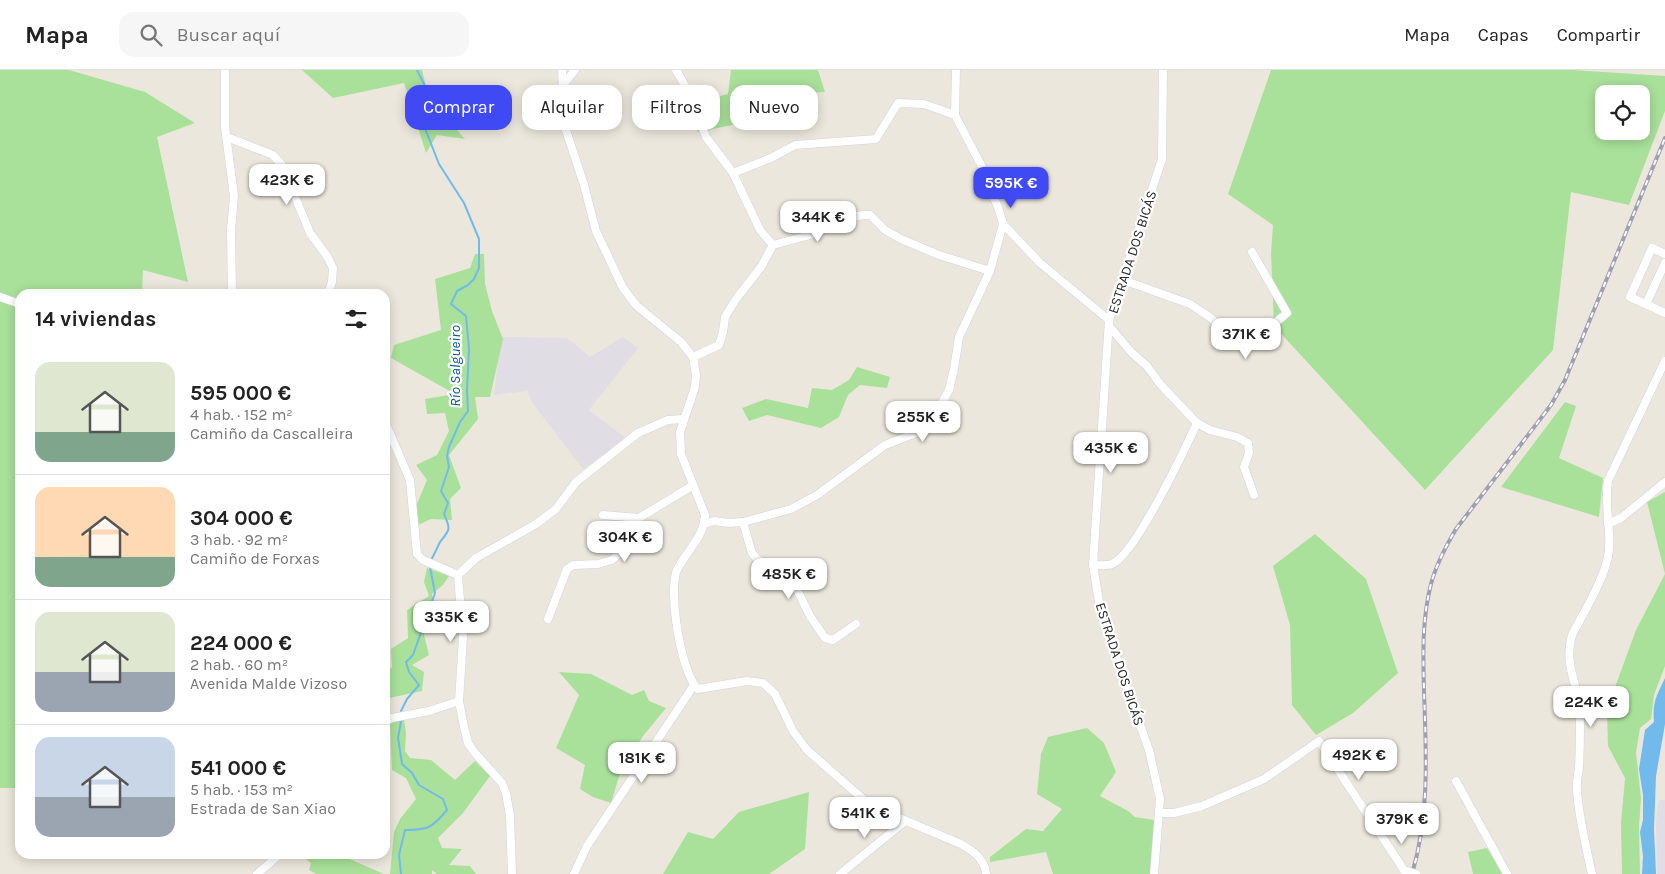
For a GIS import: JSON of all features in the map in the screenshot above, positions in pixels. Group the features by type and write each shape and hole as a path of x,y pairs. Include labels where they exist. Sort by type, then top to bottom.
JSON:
{"street":[{"path":"226,70 227,137 234,196 231,230 232,289"},
{"path":"562,70 562,85"},
{"path":"563,85 575,70"},
{"path":"676,70 688,91 706,137 733,173 760,230 773,245"},
{"path":"956,70 955,115 982,167 1003,224 1040,264 1109,323 1132,353 1147,366 1160,384 1197,423 1210,430 1237,437 1248,443 1249,453 1244,467 1254,495"},
{"name":"ESTRADA DOS BICÁS","path":"1154,874 1160,799 1149,750 1102,614 1093,565 1109,323 1162,159 1163,70"},
{"path":"733,173 771,158 795,145 876,139 898,103 924,104 955,115"},
{"path":"566,130 584,185 596,231 623,288 637,306 681,342 693,357 696,374 695,387 680,432 680,454 705,515 701,533 677,570 673,585 673,597 683,660 687,673 698,689 747,681 763,684 775,694 793,732 807,750 873,807 904,822 961,844 974,852 981,860 986,874"},
{"path":"227,137 273,155 282,165 310,233 328,256 332,268 332,282 330,289"},
{"path":"693,357 719,345 725,317 736,299 761,267 773,245 810,235 849,218 870,215 885,230 901,239 939,255 990,271"},
{"path":"704,524 714,521 743,522 791,509 817,495 885,445 921,431 933,419 949,390 959,337 990,271 1003,224"},
{"path":"1664,310 1630,296 1652,248 1665,254"},
{"path":"1123,280 1190,304 1210,318 1244,349 1287,313 1252,252"},
{"path":"1646,304 1665,263"},
{"path":"0,298 15,302"},
{"path":"1592,874 1576,788 1579,766 1580,714 1577,694 1570,672 1569,647 1572,635 1605,569 1610,550 1606,492 1608,481 1665,361"},
{"path":"458,575 476,558 536,524 556,508 576,482 638,433 668,420 683,419"},
{"path":"1093,565 1112,564 1123,556 1160,497 1197,423"},
{"path":"390,434 410,480 417,554 423,560 458,575"},
{"path":"1608,524 1621,518 1665,482"},
{"path":"548,619 568,568 573,565 598,564 612,560 621,551 639,518 692,486"},
{"path":"603,515 639,518"},
{"path":"743,522 752,553 759,561 785,565 810,616 825,638 833,640 856,624"},
{"path":"458,575 462,637 459,702 468,743 502,783 506,793 510,816 512,874"},
{"path":"574,874 587,846 694,685"},
{"path":"390,719 429,711 459,702"},
{"path":"1159,812 1174,813 1202,806 1264,779 1319,741 1404,870 1416,874"},
{"path":"1456,781 1507,874"},
{"path":"840,874 904,822"},
{"path":"257,874 274,859"}],"shaded area":[{"path":"501,337 567,338 590,357 623,337 638,348 589,410 627,439 583,469 531,401 528,391 494,395"},
{"path":"1659,800 1665,800 1665,874 1657,874 1656,821"}],"green space":[{"path":"0,70 69,70 145,92 195,123 157,137 188,282 143,270 142,289 15,289 15,788 0,788"},
{"path":"302,70 422,70 426,85 405,86 404,83 333,98"},
{"path":"731,70 818,70 825,92 818,92 818,85 730,85 730,125 720,128 720,96 728,94"},
{"path":"1271,70 1573,70 1665,76 1665,111 1629,205 1571,192 1553,350 1425,490 1274,326 1271,253 1273,225 1228,194"},
{"path":"419,130 457,130 465,139 437,135 426,153"},
{"path":"475,254 484,254 485,284 492,311 503,339 490,397 475,397 478,419 449,455 461,488 450,499 452,520 431,519 418,525 414,511 427,480 416,465 437,455 449,431 445,413 427,414 425,399 455,394 391,358 394,345 441,330 435,279 470,268"},
{"path":"857,367 890,377 887,388 860,385 848,395 839,417 821,428 767,415 749,421 742,408 766,399 808,408 812,388 832,390 849,380"},
{"path":"1565,402 1576,406 1559,458 1603,478 1599,517 1501,487"},
{"path":"1665,492 1665,574 1647,502"},
{"path":"1315,534 1366,579 1398,673 1353,713 1316,735 1292,705 1290,625 1273,566"},
{"path":"427,568 449,576 443,585 432,594 434,613 424,635 429,655 412,665 424,672 422,691 390,698 391,649 408,638 407,610 429,596 424,582"},
{"path":"1665,574 1665,666 1654,695 1651,719 1640,728 1636,753 1641,798 1639,827 1640,874 1622,874 1621,823 1625,778 1608,746 1607,709 1636,630"},
{"path":"559,672 591,674 632,695 644,690 649,701 666,708 643,736 621,770 611,803 593,797 580,789 585,765 556,748 579,695"},
{"path":"404,719 406,733 405,751 410,758 431,760 455,780 475,761 490,776 463,813 438,838 442,848 462,849 449,865 470,866 476,874 437,874 432,870 432,874 390,874 394,832 400,819 416,799 406,778 392,770 390,723"},
{"path":"1087,728 1104,743 1116,772 1100,796 1128,811 1135,817 1154,820 1150,874 1053,874 1046,852 990,862 990,857 1026,829 1043,831 1062,809 1037,794 1041,754 1048,737"},
{"path":"809,792 805,849 769,874 663,874 688,832 713,839 739,812"},
{"path":"1487,848 1503,874 1473,874 1468,852"},
{"path":"306,859 350,859 384,874 316,874 309,870 311,863"}],"water":[{"path":"1665,678 1665,724 1656,776 1654,829 1656,874 1642,874 1643,856 1640,832 1643,820 1643,795 1639,769 1645,730 1654,722 1654,704"}],"waterway":[{"name":"Río Salgueiro","path":"417,70 425,86 426,131 439,164 464,203 479,239 479,268 474,279 457,291 451,304 466,316 469,349 468,411 460,422 449,447 447,456 449,467 441,491 448,503 444,514 448,523 448,529 431,560"},
{"name":"Río Salgueiro","path":"401,711 407,699 419,685 409,672 406,662 413,655 435,593 430,567"},
{"name":"Río Salgueiro","path":"401,721 398,738 402,764 412,773 419,785 443,799 447,810 429,827 405,830 399,855 401,874"}],"railway":[{"path":"1412,874 1422,829 1426,782 1423,663 1426,610 1433,577 1456,529 1551,405 1565,380 1665,138"}]}
